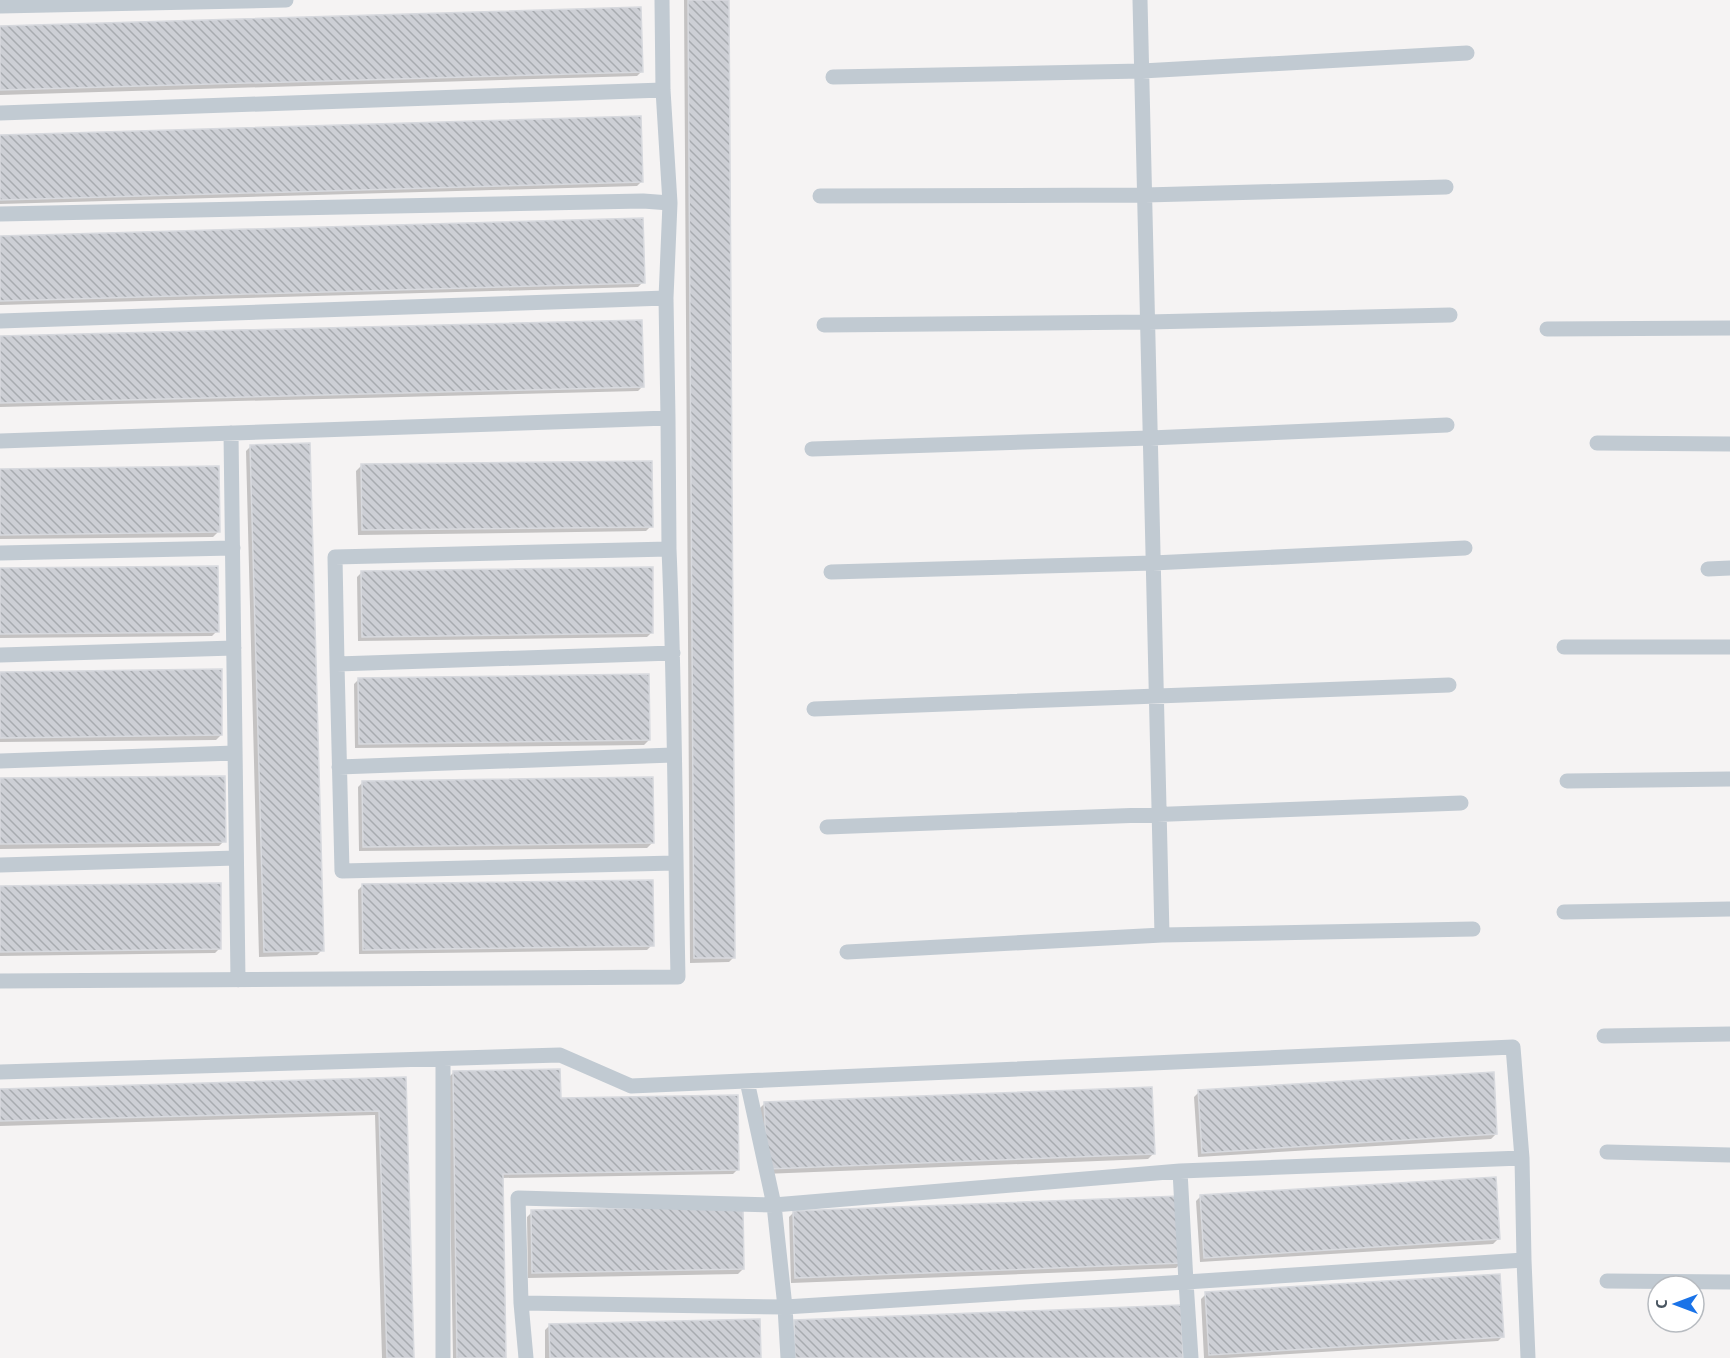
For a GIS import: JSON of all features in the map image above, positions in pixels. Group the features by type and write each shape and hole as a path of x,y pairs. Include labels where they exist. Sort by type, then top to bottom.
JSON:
{"lane":[{"path":"0,6 286,0"},
{"path":"0,981 678,977 666,298 670,203 663,90 662,0"},
{"path":"1140,0 1162,935"},
{"path":"832,77 1142,71 1467,53"},
{"path":"0,113 663,90"},
{"path":"820,196 1145,195 1446,187"},
{"path":"0,214 632,201 670,203"},
{"path":"0,321 666,298"},
{"path":"824,325 1148,322 1450,315"},
{"path":"1547,329 1730,328"},
{"path":"0,441 668,418"},
{"path":"812,449 1447,425"},
{"path":"231,433 238,980"},
{"path":"1597,443 1730,444"},
{"path":"0,553 233,548"},
{"path":"831,572 1153,563 1465,548"},
{"path":"669,549 335,557 337,664 342,871 675,863"},
{"path":"1708,569 1730,568"},
{"path":"1564,647 1730,647"},
{"path":"0,655 234,648"},
{"path":"337,664 673,653"},
{"path":"814,709 1449,685"},
{"path":"0,761 235,753"},
{"path":"339,767 673,755"},
{"path":"1567,781 1730,779"},
{"path":"827,827 1461,803"},
{"path":"0,865 236,858"},
{"path":"1564,912 1730,909"},
{"path":"847,952 1162,935 1473,929"},
{"path":"1604,1036 1730,1034"},
{"path":"0,1072 560,1055 631,1086 1513,1047 1522,1158 1528,1358"},
{"path":"443,1059 443,1358"},
{"path":"747,1080 774,1205 788,1358"},
{"path":"1607,1152 1730,1155"},
{"path":"526,1358 521,1303 518,1198 774,1205 1180,1172 1522,1158"},
{"path":"1180,1172 1191,1358"},
{"path":"521,1303 785,1307 1524,1260"},
{"path":"1607,1281 1730,1282"}],"building":[{"path":"688,0 729,0 735,958 694,958"},
{"path":"641,7 643,72 0,90 0,26"},
{"path":"641,116 643,182 0,200 0,135"},
{"path":"643,218 645,283 0,301 0,236"},
{"path":"642,320 644,387 0,403 0,336"},
{"path":"310,443 324,951 264,952 250,445"},
{"path":"652,461 653,527 362,530 361,464"},
{"path":"219,466 220,532 0,535 0,469"},
{"path":"218,566 219,632 0,634 0,568"},
{"path":"653,567 653,633 362,637 361,571"},
{"path":"222,669 222,735 0,738 0,672"},
{"path":"649,674 650,740 359,744 358,678"},
{"path":"225,776 226,842 0,844 0,778"},
{"path":"653,777 654,843 363,847 362,781"},
{"path":"653,880 654,946 363,950 362,884"},
{"path":"221,883 221,949 0,952 0,886"},
{"path":"560,1069 561,1098 738,1095 739,1170 503,1174 506,1358 457,1358 453,1071"},
{"path":"1494,1072 1497,1134 1202,1153 1198,1090"},
{"path":"406,1077 414,1358 387,1358 379,1111 0,1121 0,1089"},
{"path":"1152,1087 1155,1154 767,1169 764,1102"},
{"path":"1496,1177 1500,1239 1204,1258 1200,1195"},
{"path":"1180,1196 1183,1263 795,1278 793,1211"},
{"path":"743,1206 744,1269 532,1273 531,1210"},
{"path":"1500,1274 1504,1337 1209,1355 1205,1292"},
{"path":"1181,1305 1183,1358 795,1358 794,1320"},
{"path":"760,1319 761,1358 550,1358 549,1324"}]}
